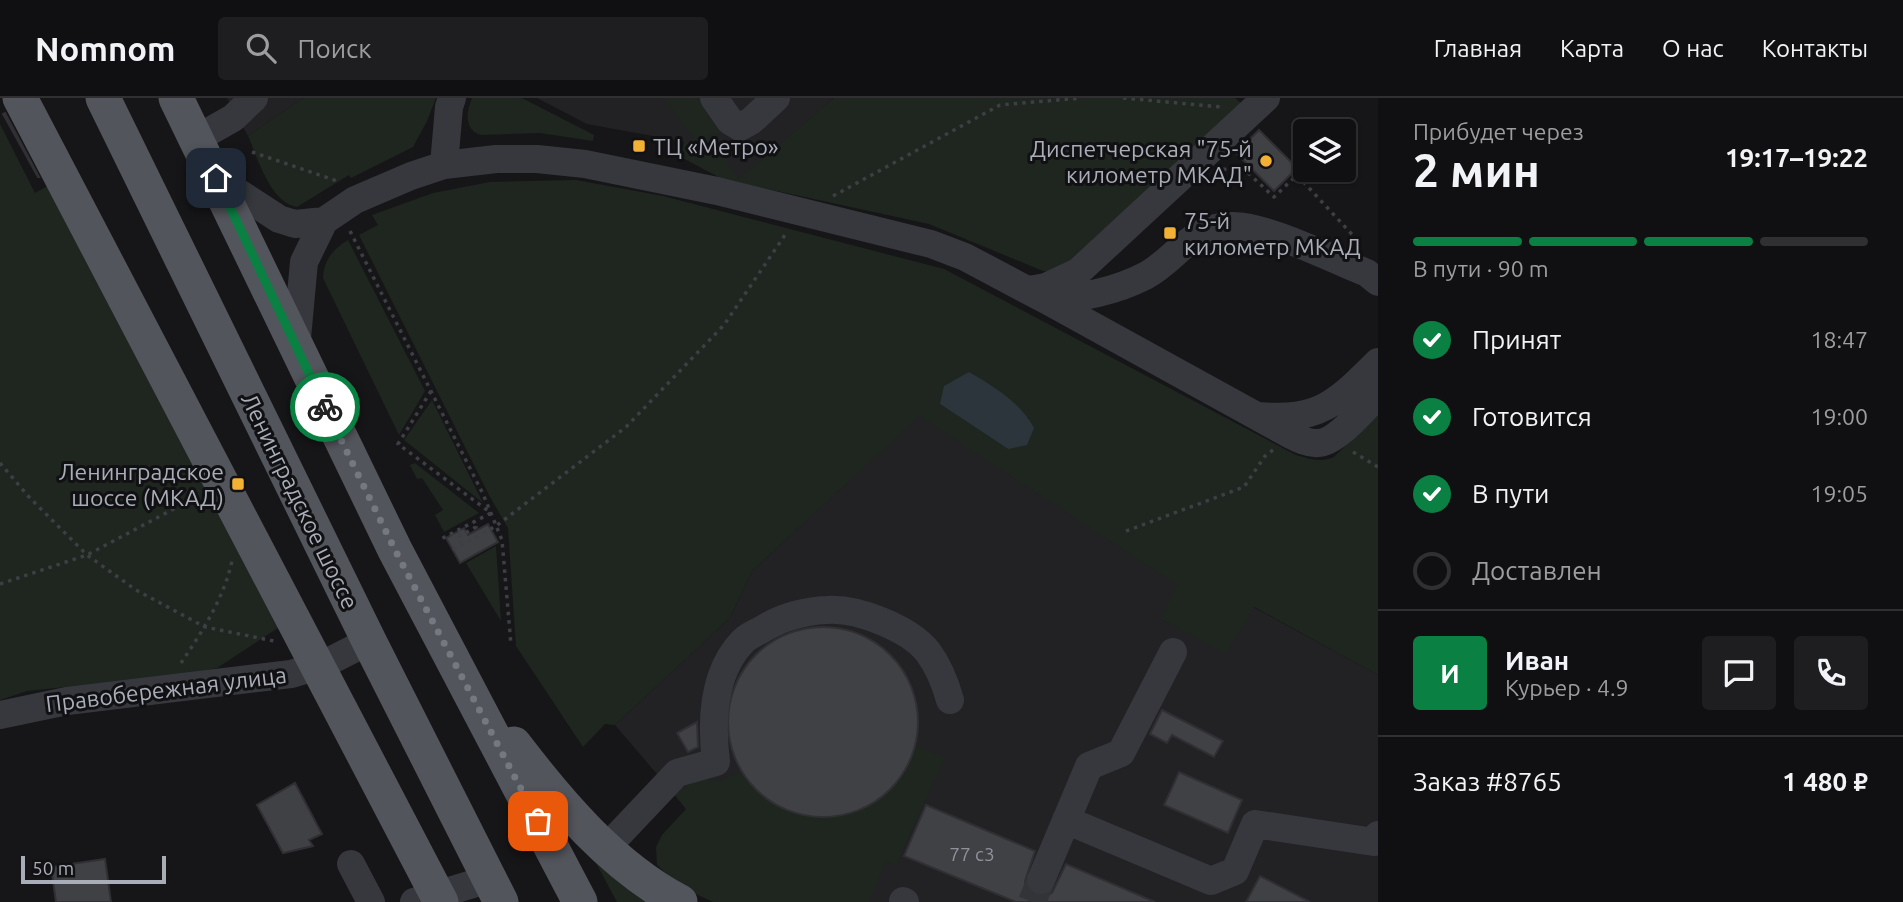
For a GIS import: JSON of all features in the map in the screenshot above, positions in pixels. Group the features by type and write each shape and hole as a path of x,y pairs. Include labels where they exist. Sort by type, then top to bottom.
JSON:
{"main road":[{"path":"20,98 441,902"},
{"name":"Ленинградское шоссе","path":"103,98 494,894"},
{"path":"176,98 395,550 580,902"},
{"path":"456,667 575,818 606,848 680,902"}],"street":[{"path":"196,139 233,118 254,98"},
{"path":"444,165 452,98"},
{"path":"714,98 730,121 740,127 751,121 776,98"},
{"path":"1038,296 1046,287 1078,272 1264,100"},
{"path":"296,349 301,273 307,252 337,225 355,200 444,165 496,159 537,159 585,164 717,191 931,244 965,257 1291,435 1319,443 1332,439 1378,395"},
{"path":"216,178 279,219 295,224 337,225"},
{"path":"1038,296 1085,297 1120,288 1149,274 1186,242 1207,229 1233,225 1274,235 1367,273 1378,282"},
{"path":"1255,415 1283,418 1330,406 1378,362"},
{"path":"606,848 677,773 716,762 714,712 717,688 727,665 744,640 790,616 828,610 868,616 900,630 926,650 944,677 950,700"},
{"name":"Правобережная улица","path":"0,715 67,701 291,674 322,664 369,640"},
{"path":"1041,880 1089,766 1121,753 1173,652"},
{"path":"1066,820 1211,881 1235,871 1255,824 1374,842 1378,835"},
{"path":"351,864 371,902"},
{"path":"414,902 494,894"}],"path":[{"path":"453,550 496,526 626,427 724,326 800,213 1000,105 1081,98"},
{"path":"1123,98 1229,108"},
{"path":"252,152 338,180 348,187"},
{"path":"1204,156 1215,167 1247,172 1274,197 1297,176 1360,243"},
{"path":"337,225 431,391 491,513 502,540 510,645"},
{"path":"431,391 398,444 491,513"},
{"path":"1126,531 1244,487 1265,456 1291,435"},
{"path":"0,463 29,497 87,555 136,590 205,627 274,641"},
{"path":"0,584 87,555 204,493"},
{"path":"441,539 491,513"},
{"path":"462,544 458,537 476,527 473,522"},
{"path":"178,667 205,627 229,576 235,550"}],"shaded area":[{"path":"227,98 303,98 248,136"},
{"path":"303,98 436,98 413,147 351,178 349,175 297,207 288,204 272,189 248,136"},
{"path":"472,98 522,98 594,135 593,141 540,133 475,133 468,120"},
{"path":"537,98 834,98 739,180 697,144 587,124"},
{"path":"665,98 697,98 722,132 707,136 739,179 834,98 1235,98 1241,103 1074,260 1054,271 1043,271 929,224 722,179 681,157 684,141 696,143"},
{"path":"0,124 35,193 51,184 284,624 217,668 189,674 27,691 0,700"},
{"path":"576,180 663,196 944,269 1306,458 1320,460 1334,457 1378,414 1378,675 1254,607 1226,653 1161,619 1177,585 920,416 752,571 730,618 615,725 605,724 583,747 516,646 508,528 359,235 378,225 372,215 433,193 490,182","holes":["940,404 1029,418 1008,449"]},
{"path":"348,240 425,391 399,435 323,278 330,256"},
{"path":"969,372 1006,396 1029,419 1034,428 1027,445 1008,449 940,404 944,386"},
{"path":"432,400 483,503 404,440"},
{"path":"920,415 1178,585 1162,618 1253,607 1378,675 1378,902 840,902 686,808 615,725 730,618 752,571"},
{"path":"415,463 479,513 444,532 435,515 443,510 422,478 417,479 410,465"},
{"path":"496,546 501,621 466,563"},
{"path":"916,746 945,757 897,864 886,861 869,902 713,902 679,886 657,865 656,847 662,835 686,809 673,793 699,779 720,781 740,773 764,795 792,812 806,816 837,815 868,805 893,787 903,776"},
{"path":"582,837 661,902 617,902"}],"building":[{"path":"5,113 39,177 3,114"},
{"name":"Диспетчерская \"75-й километр МКАД\"","path":"1259,130 1293,164 1293,172 1274,191 1236,153"},
{"path":"488,524 498,542 460,563 446,538 464,528 468,535"},
{"path":"823,627 859,634 890,655 911,686 918,722 911,758 890,789 859,810 823,817 787,810 756,789 735,758 728,722 735,686 756,655 787,634"},
{"path":"1162,710 1223,741 1214,757 1172,735 1167,743 1150,734"},
{"path":"697,722 698,747 688,752 677,733"},
{"path":"1179,772 1242,800 1228,833 1164,805"},
{"path":"295,783 322,834 309,840 313,846 283,853 257,805"},
{"path":"926,805 1035,851 1025,881 1027,889 1035,896 1052,893 1066,864 1155,902 1016,902 904,856"},
{"path":"105,859 111,902 56,902 51,867"},
{"path":"1260,876 1310,902 1246,902"}],"tunnel":[{"path":"1032,902 1041,880"}],"way so far":[{"path":"325,407 395,550 538,821"}],"place":[{"name":"ТЦ «Метро»","path":"639,146"},
{"name":"Диспетчерская \"75-й километр МКАД\"","path":"1266,161"},
{"name":"75-й километр МКАД","path":"1170,233"},
{"name":"Ленинградское шоссе (МКАД)","path":"238,484"}],"route":[{"path":"216,178 325,407"}]}
